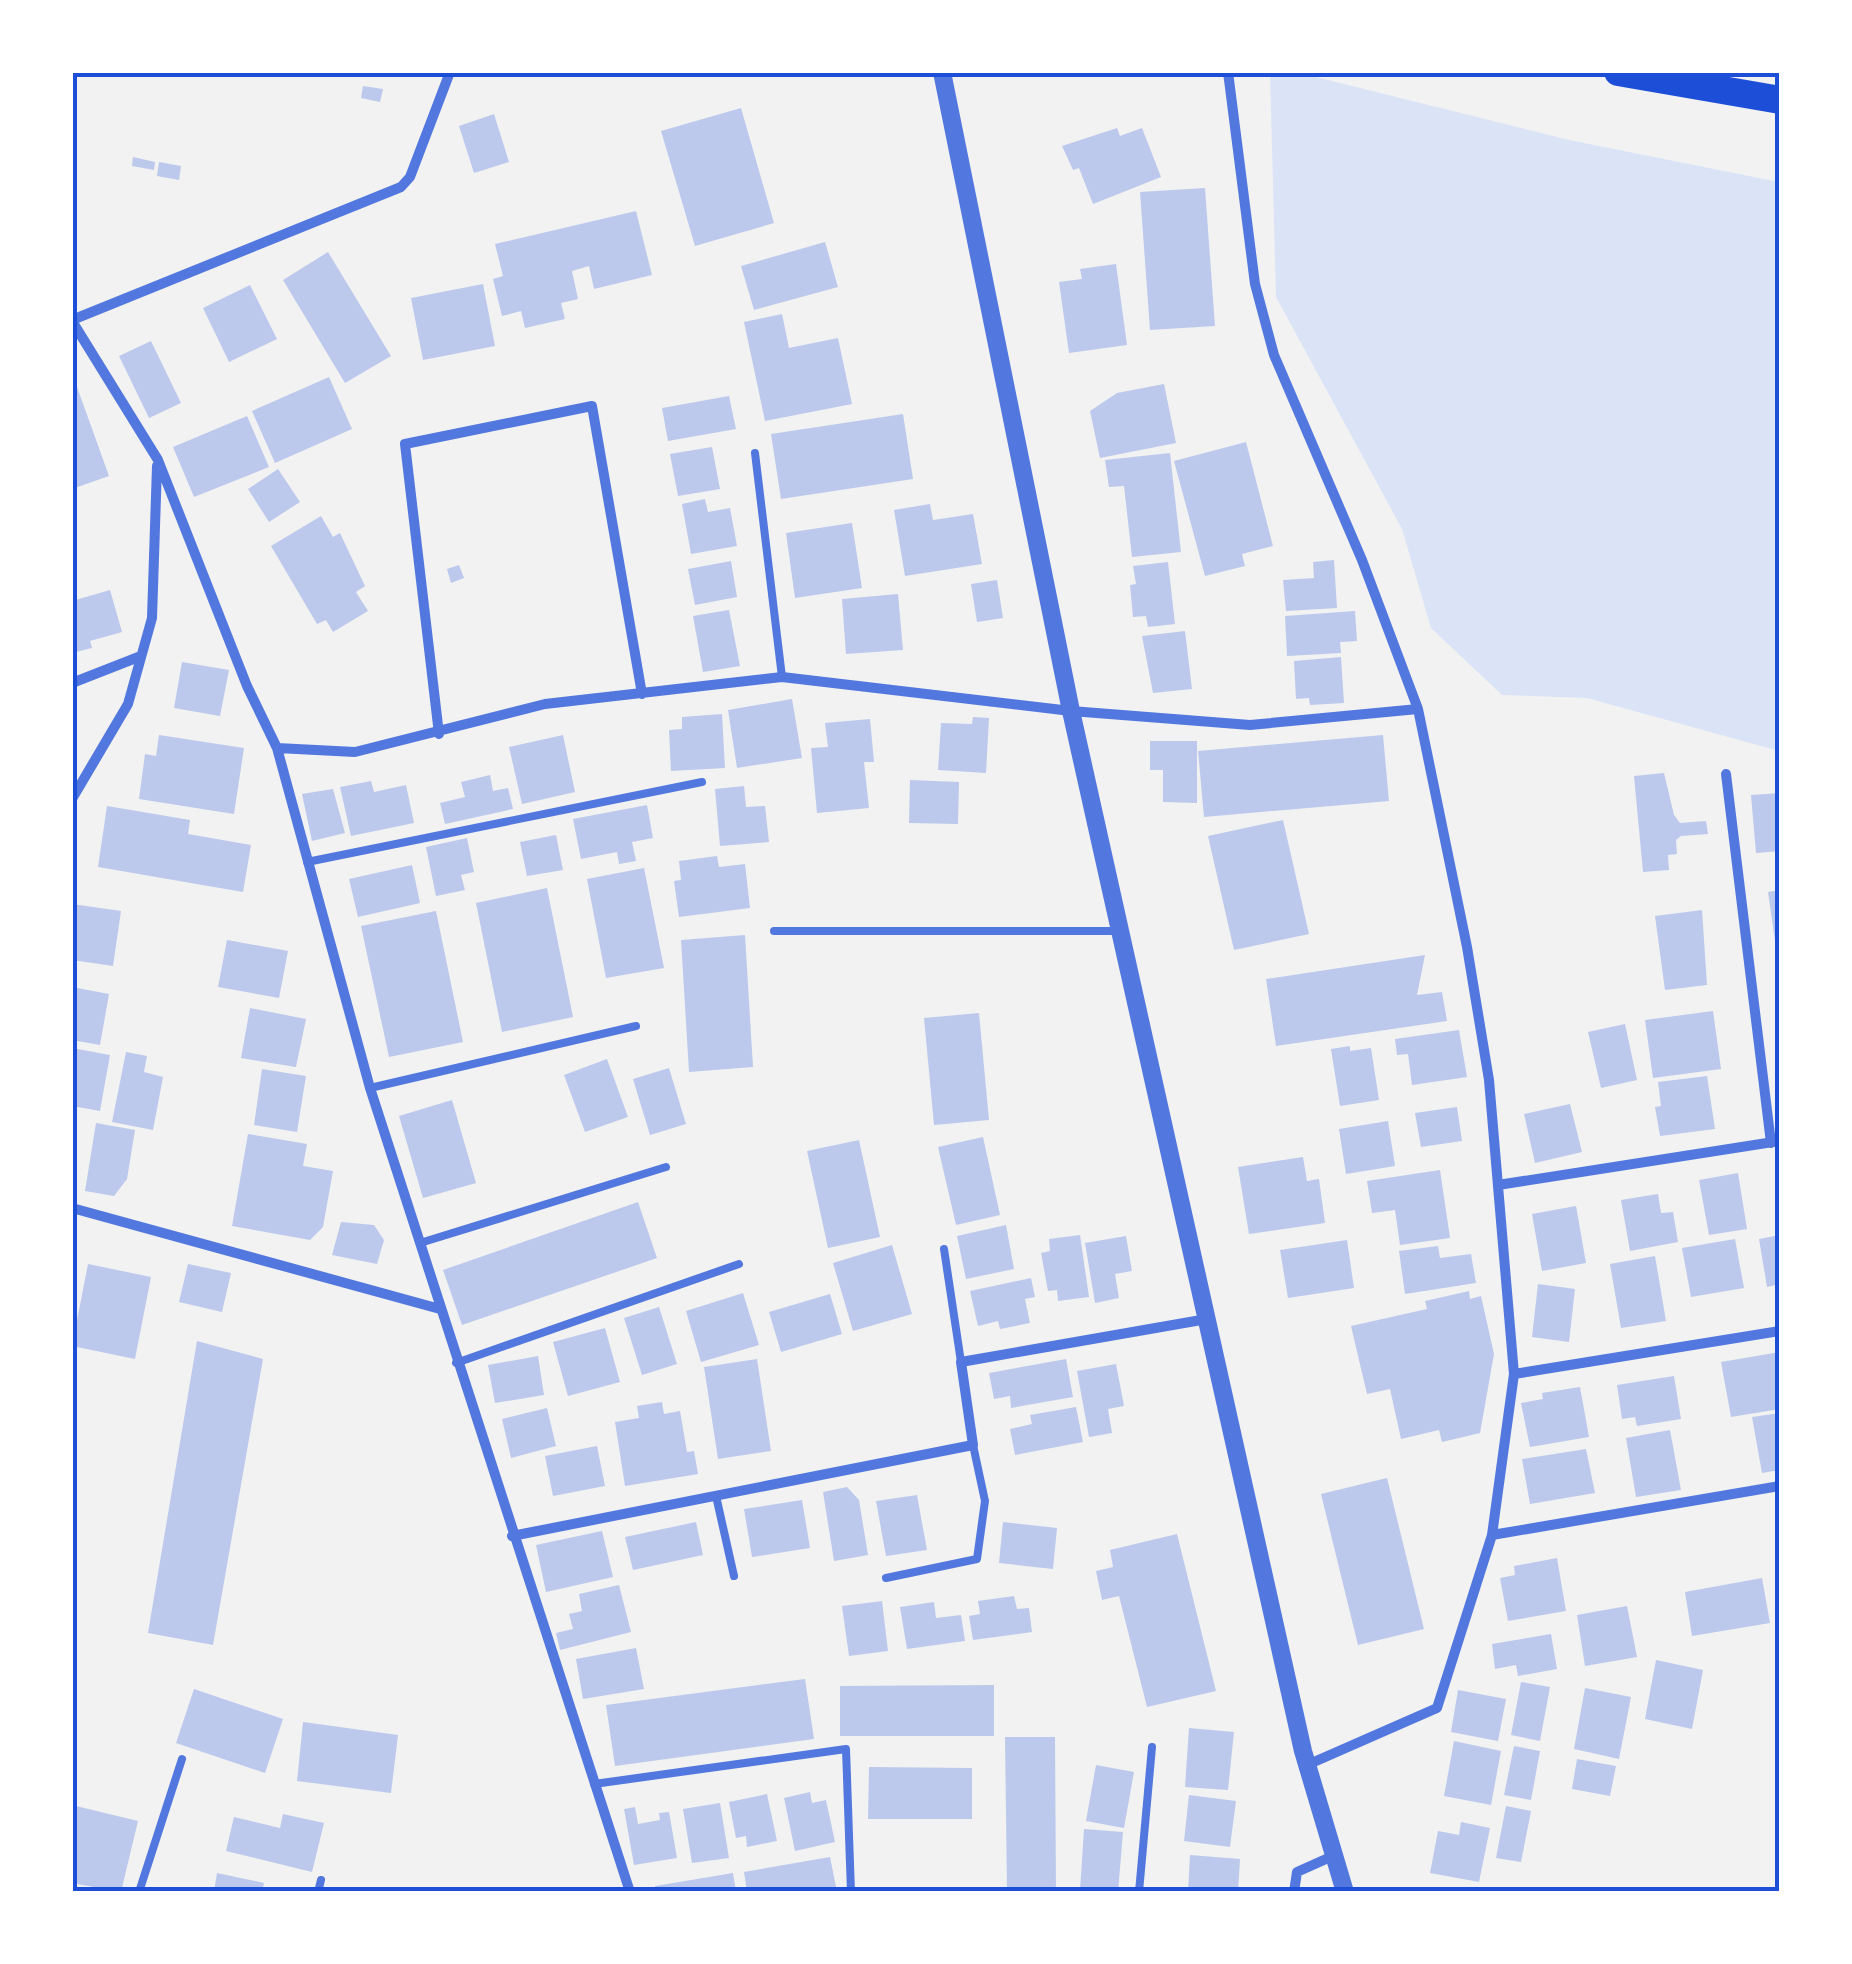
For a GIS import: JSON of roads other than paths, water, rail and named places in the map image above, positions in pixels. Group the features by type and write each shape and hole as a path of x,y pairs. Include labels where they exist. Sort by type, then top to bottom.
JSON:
{"highway":[{"path":"1618,72 1780,100"}],"street":[{"path":"450,72 410,177 402,187 72,321 158,460 246,686 276,748 370,1088 630,1892"},
{"path":"942,72 1071,710 1308,1766 1345,1892"},
{"path":"1228,72 1254,284 1274,354 1362,560 1418,709 1489,1080 1514,1374 1492,1535 1437,1708 1308,1766"},
{"path":"439,734 405,444 592,406 642,694"},
{"path":"72,799 128,704 152,618 158,460"},
{"path":"72,683 141,656"},
{"path":"276,748 354,752 439,734 544,704 782,677 1071,710 1250,725 1418,709"},
{"path":"1498,1185 1775,1142 1726,774"},
{"path":"72,1208 440,1309"},
{"path":"512,1536 973,1445 961,1362 1207,1318"},
{"path":"1514,1374 1780,1330"},
{"path":"1492,1535 1780,1486"},
{"path":"1294,1892 1296,1872 1334,1855"}],"lane":[{"path":"755,452 782,677"},
{"path":"307,862 702,782"},
{"path":"774,931 1120,931"},
{"path":"370,1088 636,1026"},
{"path":"420,1243 666,1167"},
{"path":"944,1249 961,1362"},
{"path":"456,1363 740,1264"},
{"path":"886,1578 977,1559 985,1501 973,1445"},
{"path":"716,1496 734,1576"},
{"path":"1139,1892 1152,1746"},
{"path":"594,1784 846,1750 850,1892"},
{"path":"139,1892 182,1759"},
{"path":"318,1892 321,1880"}]}
